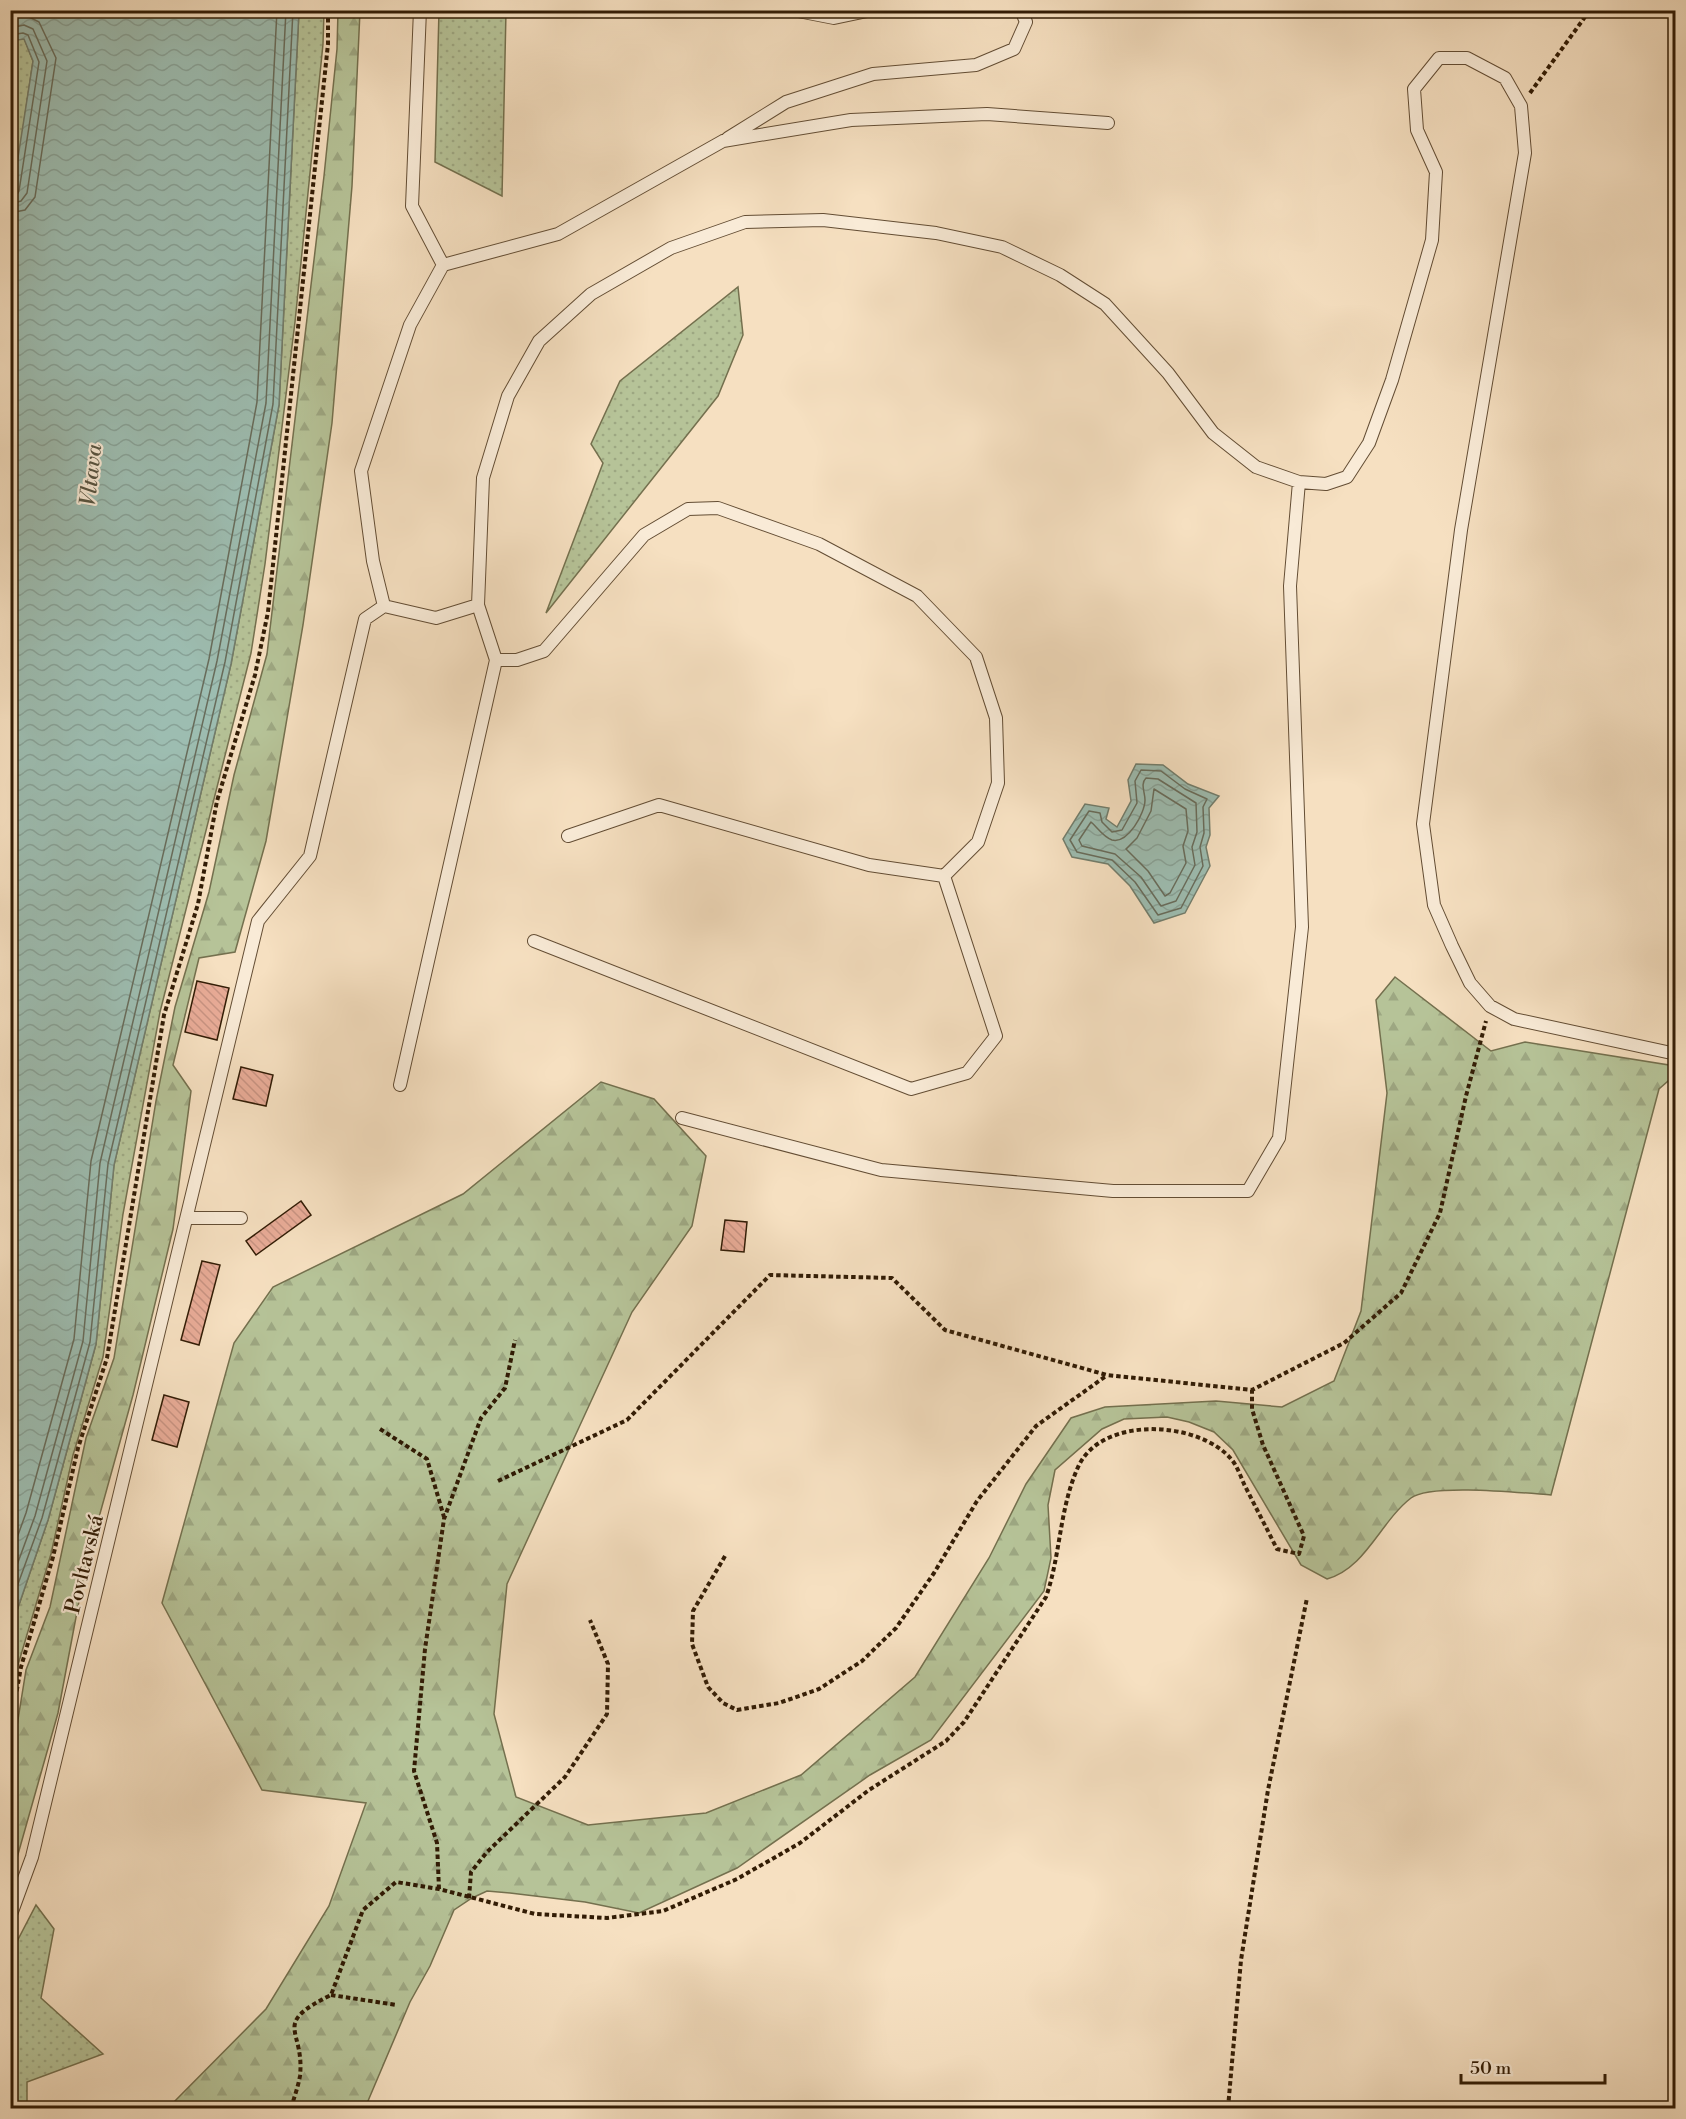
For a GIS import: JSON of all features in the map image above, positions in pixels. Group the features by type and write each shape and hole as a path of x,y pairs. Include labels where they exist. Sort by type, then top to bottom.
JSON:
{"lane":[{"path":"420,10 412,206 443,265"},
{"path":"793,10 834,18 872,10"},
{"path":"478,605 436,618 384,606 373,561 361,471 410,325 443,265 558,234 723,141 786,102 873,74 976,65 1014,49 1026,22 1021,10"},
{"path":"400,1085 496,660 478,605 483,478 508,396 539,341 591,294 671,248 745,222 823,220 936,233 1002,247 1060,275 1105,304 1168,373 1213,433 1256,467 1299,482 1326,484 1347,477 1369,443 1392,380 1432,240 1436,172 1418,130 1414,89 1439,58 1467,58 1505,78 1521,106 1525,153 1461,530 1423,824 1434,905 1470,983 1490,1006 1514,1019 1676,1054"},
{"path":"723,141 851,120 987,114 1108,123"},
{"path":"682,1118 881,1170 1113,1191 1248,1191 1279,1138 1302,927 1290,586 1299,482"},
{"path":"496,660 517,660 544,651 644,535 688,509 718,508 819,544 917,596 976,657 996,718 998,783 978,842 944,876"},
{"name":"Povltavská","path":"10,1917 32,1857 258,921 310,856 365,619 384,606"},
{"path":"568,836 659,805 869,866 944,876"},
{"path":"534,941 911,1089 967,1073 996,1036 944,876"},
{"path":"188,1218 242,1218"}],"path":[{"path":"10,1728 21,1667 53,1557 78,1448 107,1358 164,1015 198,904 217,801 255,675 268,612 328,44 328,10"},
{"path":"1521,106 1590,10"},
{"path":"498,1481 627,1420 770,1275 892,1278 945,1330 1107,1375 1252,1390 1344,1343 1401,1293 1440,1213 1466,1095 1490,1006"},
{"path":"439,1889 437,1843 414,1771 425,1649 444,1519 481,1418 505,1388 515,1340"},
{"path":"725,1556 693,1611 692,1644 708,1687 723,1703 737,1710 779,1703 819,1689 862,1661 896,1628 934,1573 977,1501 1036,1425 1107,1375"},
{"path":"331,1995 363,1910 396,1882 439,1889 536,1914 607,1918 663,1911 737,1879 800,1843 868,1790 946,1741 963,1722 1046,1597 1054,1576 1064,1502 1080,1463 1092,1450 1116,1435 1135,1430 1166,1428 1204,1440 1232,1460 1277,1549 1299,1554 1304,1536 1263,1445 1252,1410 1252,1390"},
{"path":"381,1429 427,1460 444,1519"},
{"path":"1228,2109 1241,1960 1268,1790 1307,1598"},
{"path":"469,1898 471,1872 487,1852 565,1777 608,1714 608,1664 590,1620"},
{"path":"291,2109 300,2075 293,2029 304,2009 331,1995 397,2005"}],"green space":[{"path":"299,11 324,11 323,44 295,322 265,564 251,653 160,1012 123,1214 103,1357 73,1455 51,1554 18,1665 11,1704 11,1628 48,1520 96,1344 114,1165 231,664 279,405"},
{"path":"338,11 360,11 352,186 332,423 303,625 266,841 235,952 199,958 173,1065 191,1091 173,1229 133,1395 86,1564 58,1713 11,1879 11,1763 26,1670 50,1607 86,1438 114,1358 156,1101 175,1007 209,892 234,775 267,654 324,176 337,49"},
{"path":"439,11 506,11 502,196 435,162"},
{"path":"24,38 33,61 11,209 11,41"},
{"path":"738,287 743,335 718,396 546,613 603,463 591,444 620,381"},
{"path":"1395,977 1491,1051 1525,1042 1675,1066 1675,1075 1659,1089 1551,1495 1478,1490 1421,1493 1400,1508 1363,1555 1341,1573 1327,1579 1301,1565 1233,1450 1214,1432 1189,1422 1167,1417 1124,1419 1102,1429 1055,1470 1048,1505 1051,1558 1044,1591 931,1740 870,1775 737,1868 639,1913 585,1902 510,1893 487,1891 472,1898 454,1910 430,1966 410,2002 365,2108 168,2108 266,2009 329,1906 366,1803 262,1790 162,1603 234,1343 273,1287 463,1194 601,1082 654,1099 706,1156 692,1226 632,1312 507,1584 494,1714 516,1797 588,1825 706,1813 801,1775 915,1677 989,1558 1026,1484 1071,1418 1105,1407 1216,1401 1282,1407 1334,1381 1361,1311 1387,1093 1376,1000"},
{"path":"36,1905 54,1929 41,1998 103,2054 27,2082 27,2108 11,2108 11,1953"}],"water":[{"name":"Vltava","path":"11,10 299,11 279,405 231,664 114,1165 96,1344 48,1520 11,1628 10,209 33,61 24,39 11,41"},
{"path":"1136,764 1163,765 1188,784 1219,796 1209,808 1210,835 1206,847 1210,866 1185,913 1154,923 1130,886 1108,864 1072,857 1063,839 1085,804 1109,808 1106,819 1117,827 1131,801 1128,780"}],"building":[{"path":"197,981 229,988 217,1040 185,1032"},
{"path":"241,1067 273,1075 266,1106 233,1099"},
{"path":"301,1201 311,1215 256,1255 246,1241"},
{"path":"725,1220 747,1222 744,1252 721,1250"},
{"path":"202,1261 220,1265 199,1345 181,1340"},
{"path":"164,1395 189,1402 177,1447 152,1440"}]}
